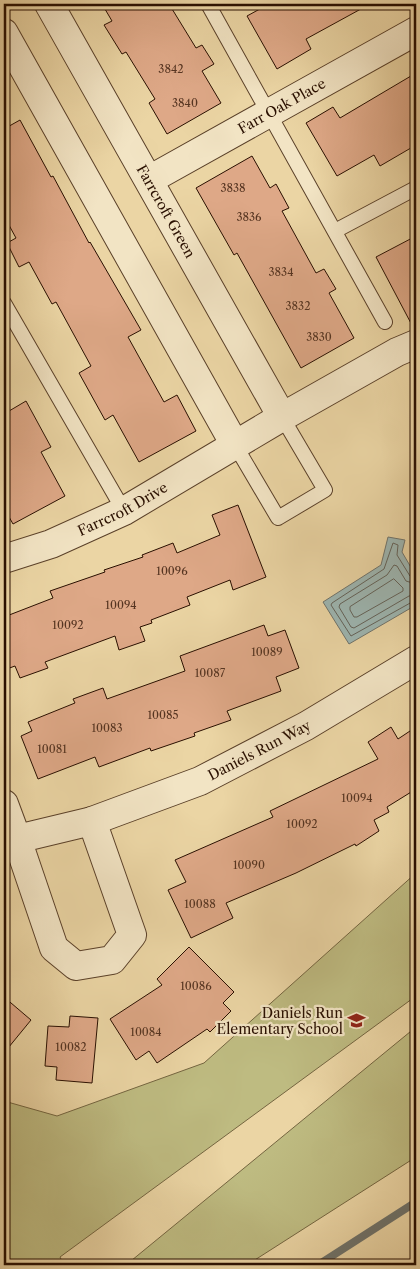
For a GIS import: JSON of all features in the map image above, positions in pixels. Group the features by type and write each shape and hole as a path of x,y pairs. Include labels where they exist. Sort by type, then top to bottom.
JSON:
{"street":[{"name":"Farrcroft Green","path":"50,4 282,417"},
{"name":"Farr Oak Place","path":"149,180 416,31"},
{"path":"4,33 235,445"},
{"path":"282,417 397,352 416,344"},
{"name":"Farrcroft Drive","path":"4,559 51,544 124,511 282,417"},
{"name":"Daniels Run Way","path":"17,839 92,821 200,781 306,726 416,660"},
{"path":"4,804 54,948 76,966 112,960 132,935 92,821"}],"lane":[{"path":"208,4 385,322"},
{"path":"335,231 416,188"},
{"path":"4,303 124,511"},
{"path":"235,445 278,518 325,490 282,417"}],"shaded area":[{"path":"416,873 416,996 60,1257 64,1265 4,1265 4,1101 57,1116 204,1063"},
{"path":"416,1027 416,1157 247,1265 126,1265"}],"water":[{"path":"388,537 405,540 402,552 416,576 416,605 349,644 323,602 381,565"}],"building":[{"path":"102,4 169,4 196,48 202,45 214,64 202,71 221,103 167,134 149,103 155,99 126,52 122,54 104,25 112,21"},
{"path":"269,4 370,4 306,39 311,49 277,69 247,16"},
{"path":"416,73 416,145 380,166 374,155 337,176 306,123 333,107 340,118"},
{"path":"20,120 89,243 141,330 128,337 164,402 177,395 196,431 139,462 113,415 105,420 79,373 91,366 56,302 52,304 29,262 19,267 7,243 16,238 4,216 4,129"},
{"path":"252,156 270,188 276,184 289,208 282,211 316,273 324,269 336,289 329,293 354,338 301,368 237,253 234,255 196,188"},
{"path":"416,236 416,329 414,329 376,257"},
{"path":"26,401 51,447 41,452 65,496 13,524 4,508 4,414"},
{"path":"238,505 266,577 233,590 230,580 187,597 190,605 151,620 152,623 140,627 145,641 119,650 115,636 45,662 48,668 20,678 15,666 4,670 4,617 53,598 50,591 105,572 104,570 143,557 142,555 173,543 177,553 220,535 212,515"},
{"path":"264,625 268,636 285,630 299,668 276,677 281,691 227,711 231,720 194,733 195,736 151,751 150,748 99,767 95,757 38,779 21,736 32,731 28,722 75,703 73,699 103,688 107,699 185,671 180,656"},
{"path":"391,727 398,739 416,727 416,789 387,807 389,812 374,820 379,831 356,846 355,844 296,873 226,903 233,918 191,938 168,890 186,882 175,860 273,817 270,811 378,759 368,742"},
{"path":"189,947 234,992 223,1003 231,1011 210,1032 207,1029 157,1063 149,1051 136,1060 110,1019 162,985 157,979"},
{"path":"4,997 31,1020 4,1053"},
{"path":"70,1016 98,1018 92,1083 56,1080 57,1067 45,1066 48,1026 69,1027"}],"waterway":[{"path":"318,1265 416,1202"}],"place":[{"name":"Daniels Run Elementary School","path":"357,1021"}]}
